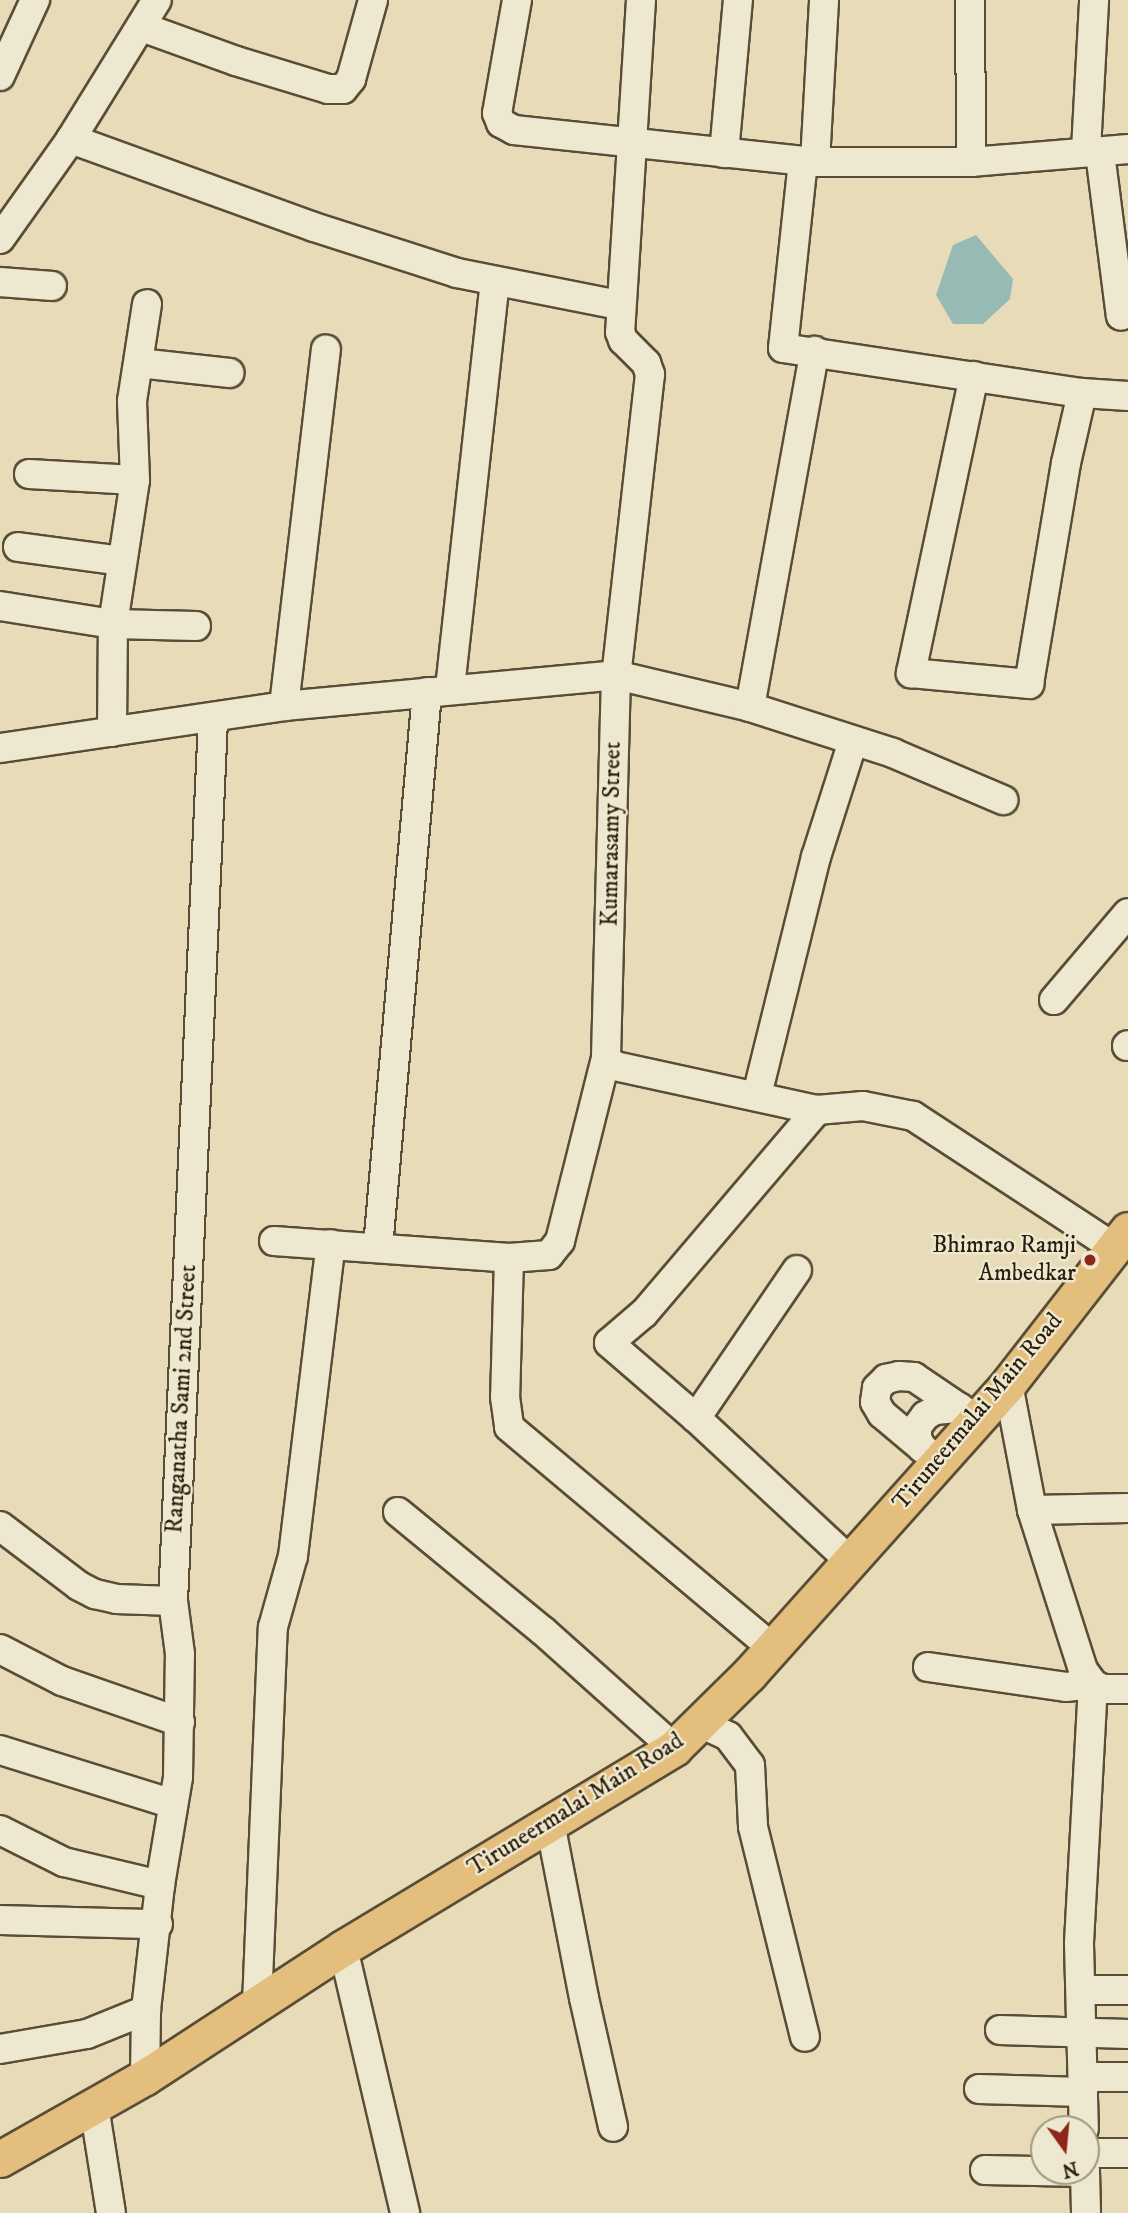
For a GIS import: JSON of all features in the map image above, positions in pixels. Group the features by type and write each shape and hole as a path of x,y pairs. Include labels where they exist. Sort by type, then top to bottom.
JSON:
{"main road":[{"name":"Tiruneermalai Main Road","path":"0,2159 145,2077 343,1948 674,1748 749,1674 849,1560 930,1455 968,1414 1008,1384 1124,1236"}],"street":[{"path":"0,76 35,0"},
{"path":"0,239 71,139 157,0"},
{"path":"142,27 236,61 328,89 343,89 351,79 373,0"},
{"path":"517,0 497,113 501,123 514,130 632,145 809,162 971,162 1128,149"},
{"name":"Kumarasamy Street","path":"274,1241 509,1258 549,1255 560,1241 606,1058 616,675 650,374 646,363 623,340 619,305 641,0"},
{"path":"724,153 738,0"},
{"path":"824,0 809,162 783,348 1083,393 1128,396"},
{"path":"970,0 971,162"},
{"path":"1094,0 1093,152 1121,316"},
{"path":"71,139 314,227 457,274 619,305"},
{"path":"378,1247 438,690 495,281"},
{"path":"0,282 52,286"},
{"path":"113,732 113,624 135,480 132,401 147,304"},
{"path":"284,706 326,349"},
{"path":"750,707 815,351"},
{"path":"139,363 229,373"},
{"path":"974,376 911,673 1029,684 1066,463 1083,393"},
{"path":"29,474 135,480"},
{"path":"18,547 121,561"},
{"path":"0,606 113,624 196,626"},
{"path":"0,748 213,719 284,706 616,675 750,707 892,753 1003,800"},
{"name":"Ranganatha Sami 2nd Street","path":"145,2077 146,2010 158,1924 160,1885 178,1777 180,1654 173,1601 213,719"},
{"path":"757,1095 817,857 853,741"},
{"path":"1054,1000 1128,913"},
{"path":"606,1058 615,1066 817,1110 863,1106 886,1108 913,1116 1124,1236"},
{"path":"817,1110 644,1313 609,1343 696,1418 849,1560"},
{"path":"257,2004 273,1626 293,1556 331,1244"},
{"path":"509,1258 505,1397 509,1427 771,1647"},
{"path":"696,1418 797,1270"},
{"path":"930,1455 882,1414 875,1402 877,1388 886,1379 898,1376 914,1377 968,1414"},
{"path":"1008,1384 1032,1510 1083,1670 1093,1684 1103,1689 1128,1689"},
{"path":"1032,1510 1128,1508"},
{"path":"398,1512 543,1631 674,1748"},
{"path":"0,1526 79,1586 95,1594 116,1599 173,1601"},
{"path":"0,1649 62,1681 180,1722"},
{"path":"928,1667 1066,1687 1093,1684"},
{"path":"1084,2115 1079,1944 1093,1684"},
{"path":"700,1723 728,1736 750,1765 753,1827 805,2038"},
{"path":"0,1750 173,1804"},
{"path":"550,1823 584,1998 613,2127"},
{"path":"0,1830 64,1862 160,1885"},
{"path":"0,1920 158,1924"},
{"path":"343,1948 405,2213"},
{"path":"1081,1990 1128,1990"},
{"path":"0,2049 87,2034 146,2010"},
{"path":"1000,2030 1128,2034"},
{"path":"979,2089 1083,2085 1128,2077"},
{"path":"94,2106 111,2213"},
{"path":"1100,2162 1128,2153"},
{"path":"985,2169 1030,2168"},
{"path":"1086,2185 1086,2213"}],"water":[{"path":"976,235 1013,279 1010,299 983,324 953,324 936,295 953,245"}],"place":[{"name":"Bhimrao Ramji Ambedkar","path":"1090,1260"}]}
